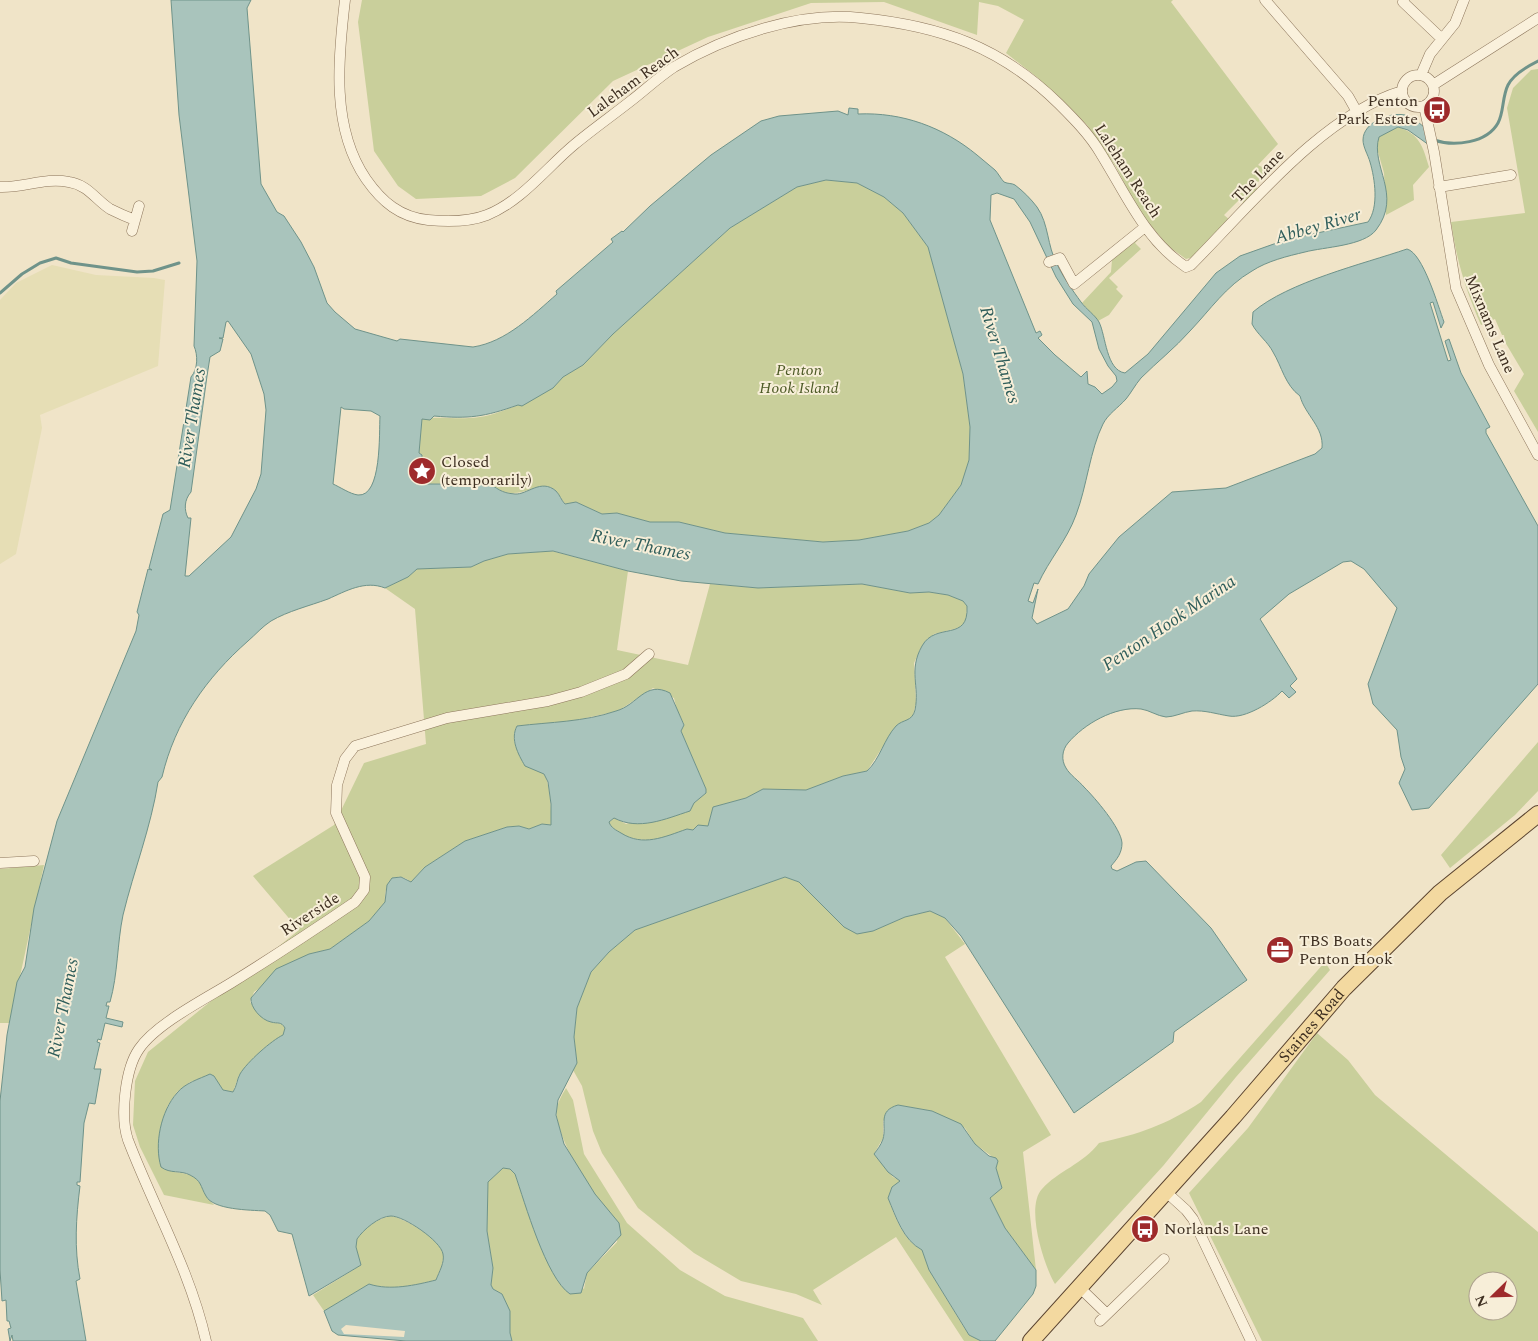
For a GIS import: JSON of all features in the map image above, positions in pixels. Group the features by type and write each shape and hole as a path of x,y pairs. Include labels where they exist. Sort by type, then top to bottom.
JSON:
{"main road":[{"name":"Staines Road","path":"1031,1341 1233,1117 1344,988 1408,922 1462,874 1538,814"}],"street":[{"name":"Laleham Reach","path":"345,0 339,73 340,101 349,145 362,173 380,198 396,210 416,218 458,221 486,215 498,210 530,186 576,143 655,82 695,56 774,26 814,18 840,16 863,18 949,35 980,46 1021,70 1040,85 1089,137 1145,227 1186,267"},
{"path":"1265,0 1348,96 1357,112"},
{"path":"1421,75 1425,62 1455,23 1464,0"},
{"path":"1403,1 1442,39"},
{"path":"1434,85 1538,18"},
{"path":"1421,75 1430,80 1434,85 1433,98 1424,106 1412,106 1406,102 1402,91 1407,79 1412,76 1421,75"},
{"name":"The Lane","path":"1186,267 1205,251 1302,153 1357,112 1402,91"},
{"name":"Mixnams Lane","path":"1424,106 1434,152 1456,288 1489,364 1538,455"},
{"path":"1439,187 1511,175"},
{"path":"0,187 18,187 47,180 70,182 89,190 110,208 135,220"},
{"path":"132,231 139,206"},
{"path":"1052,260 1060,258 1062,260 1074,284 1145,227"},
{"name":"Riverside","path":"206,1341 183,1263 128,1138 123,1114 129,1073 139,1049 175,1017 355,902 364,890 365,876 336,813 337,785 345,759 354,746 451,717 548,701 581,692 626,674 649,654"},
{"path":"0,863 34,861"},
{"path":"1165,1191 1186,1210 1193,1220 1251,1341"},
{"path":"1079,1287 1104,1317 1164,1259"}],"shaded area":[{"path":"52,265 96,275 165,280 158,366 40,415 42,428 16,554 0,564 0,300 16,283"}],"green space":[{"path":"362,0 1173,0 1171,2 1278,144 1258,165 1270,171 1257,183 1257,189 1245,204 1239,200 1224,215 1231,221 1197,256 1186,259 1168,246 1138,210 1116,167 1087,125 1038,78 1006,53 1024,20 998,6 979,2 977,35 884,2 811,3 708,37 613,81 515,178 481,196 416,199 398,186 374,151 358,22"},
{"path":"1538,69 1538,432 1514,391 1524,374 1505,342 1504,335 1502,335 1495,319 1481,325 1475,312 1459,262 1451,222 1525,213 1507,108 1513,88 1531,70"},
{"path":"1398,127 1411,133 1420,142 1429,167 1413,185 1414,200 1386,215 1384,173 1376,145 1379,136"},
{"name":"Penton Hook Island","path":"826,180 857,183 884,197 903,213 928,247 963,374 970,427 969,460 961,485 939,515 929,523 908,531 859,540 823,542 725,533 679,522 650,522 617,513 602,514 576,502 566,504 556,491 549,487 542,486 518,493 509,493 499,490 488,482 426,484 421,479 419,453 421,419 475,418 488,415 522,405 553,388 563,377 583,365 613,334 730,228 797,187"},
{"path":"1136,239 1138,240 1135,243 1141,249 1109,278 1118,287 1116,289 1123,296 1109,315 1098,321 1082,303 1111,272 1112,260"},
{"path":"552,551 628,571 617,650 688,665 710,584 758,588 862,584 910,593 929,592 948,595 963,601 967,606 966,622 962,627 934,634 922,646 914,663 916,703 911,720 897,725 867,771 843,776 806,790 763,789 746,798 713,807 708,826 675,836 652,840 630,838 620,833 609,822 615,818 626,824 694,803 706,793 681,731 684,724 677,710 674,698 653,688 618,711 572,721 517,726 514,742 522,754 540,770 547,780 551,825 542,824 529,829 519,826 507,827 465,841 425,867 411,882 399,877 391,880 386,890 385,902 369,921 330,949 309,954 254,992 250,1002 271,1022 282,1024 285,1028 283,1035 262,1050 239,1075 233,1092 222,1090 214,1076 190,1082 177,1092 167,1107 174,1172 192,1176 200,1182 214,1205 164,1195 140,1147 133,1125 135,1081 148,1052 299,930 253,876 334,825 364,763 426,744 415,609 385,588 408,577 417,569 471,567 508,554"},
{"path":"1538,742 1538,791 1515,815 1450,868 1441,855"},
{"path":"44,865 10,1023 0,1023 0,869"},
{"path":"785,877 799,882 844,927 873,931 905,917 930,911 945,918 965,944 945,957 1051,1135 1023,1152 1036,1270 1005,1228 990,1198 1002,1188 996,1168 998,1161 975,1144 965,1128 932,1111 898,1105 883,1121 883,1138 874,1154 893,1177 901,1181 892,1187 888,1198 897,1220 915,1246 922,1250 929,1270 969,1335 981,1341 964,1341 896,1237 813,1290 822,1305 796,1294 741,1281 694,1253 638,1208 602,1153 593,1131 582,1086 573,1070 577,1063 574,1037 577,1008 591,972 609,952 635,930"},
{"path":"1325,962 1330,970 1236,1077 1163,1166 1055,1284 1042,1251 1036,1222 1035,1209 1037,1198 1042,1189 1055,1177 1086,1157 1099,1143 1152,1128 1176,1117 1201,1102"},
{"path":"1317,1033 1348,1060 1375,1095 1538,1232 1538,1341 1262,1341 1189,1193 1248,1128"},
{"path":"566,1088 573,1100 584,1154 627,1223 680,1270 725,1296 803,1318 818,1341 512,1341 509,1311 502,1294 493,1289 491,1285 493,1268 487,1231 488,1182 503,1168 510,1169 515,1174 542,1251 584,1289 587,1273 617,1242 619,1223 590,1189 572,1159 560,1129 557,1109"},
{"path":"391,1216 428,1235 440,1247 443,1252 443,1259 436,1280 394,1287 369,1284 324,1311 313,1295 361,1265 356,1245 360,1235 375,1222"}],"water":[{"path":"171,0 251,0 247,8 261,184 277,212 284,216 301,242 314,267 327,303 355,329 397,341 400,339 473,347 497,340 529,319 557,294 556,291 613,242 611,239 623,232 650,206 711,155 761,121 779,116 838,111 848,115 849,108 858,109 858,114 890,116 921,123 950,136 964,145 995,170 1004,182 1015,185 1024,192 1037,207 1044,221 1051,250 1059,269 1081,302 1099,322 1107,352 1114,366 1119,371 1125,373 1148,354 1216,273 1240,256 1285,240 1368,222 1374,209 1375,193 1372,169 1363,143 1364,134 1372,123 1385,117 1399,114 1408,116 1424,127 1429,145 1408,130 1398,127 1379,137 1377,148 1387,205 1384,217 1376,230 1353,243 1285,257 1258,267 1243,277 1226,291 1184,337 1141,378 1126,399 1108,417 1103,424 1095,445 1080,504 1072,524 1038,584 1034,583 1028,601 1033,603 1038,589 1032,618 1037,624 1068,609 1084,586 1089,574 1119,537 1172,492 1226,488 1315,454 1322,448 1320,434 1300,396 1284,376 1271,348 1252,324 1253,312 1268,301 1306,283 1407,249 1419,260 1434,293 1444,322 1441,328 1433,302 1430,303 1448,361 1451,360 1445,341 1449,339 1461,373 1490,427 1486,429 1486,433 1538,526 1538,684 1429,808 1412,810 1399,783 1405,769 1401,757 1397,730 1373,704 1368,684 1397,608 1364,569 1351,561 1343,562 1289,594 1260,619 1297,679 1290,686 1296,692 1289,698 1282,691 1258,709 1235,716 1197,711 1166,717 1141,709 1121,710 1111,713 1082,729 1064,749 1063,762 1070,773 1107,814 1121,837 1121,850 1111,866 1112,869 1117,871 1136,862 1146,861 1211,928 1247,980 1174,1032 1173,1042 1074,1113 961,936 945,918 930,911 905,917 873,931 857,934 844,927 799,882 785,877 635,930 609,952 591,972 577,1008 574,1037 577,1063 558,1100 556,1115 564,1144 595,1194 619,1223 621,1235 587,1273 581,1293 570,1294 561,1285 545,1257 530,1220 515,1174 510,1169 503,1168 488,1182 487,1231 493,1268 491,1285 493,1289 502,1294 510,1311 512,1341 406,1341 338,1335 332,1331 324,1311 369,1284 394,1287 436,1280 443,1260 443,1254 436,1243 421,1230 404,1220 391,1216 381,1218 367,1228 357,1239 356,1247 361,1265 309,1296 292,1234 278,1231 270,1215 265,1211 242,1210 216,1204 210,1201 194,1177 161,1167 158,1148 160,1128 171,1100 188,1084 210,1074 214,1076 223,1090 233,1092 243,1069 260,1052 283,1035 285,1028 281,1024 267,1021 260,1016 252,1005 251,998 276,969 309,954 330,949 369,921 385,902 387,885 392,878 401,877 411,882 425,867 465,841 507,827 519,826 529,829 542,824 551,825 548,782 544,774 525,766 522,761 514,736 517,726 604,715 624,708 648,691 654,689 670,693 684,725 681,731 706,793 694,803 690,811 662,820 633,824 614,818 609,822 616,830 629,837 645,840 687,829 693,830 698,825 708,826 713,807 746,798 763,789 806,790 843,776 867,771 896,726 914,714 916,701 915,671 922,646 935,634 957,628 963,624 967,606 963,601 948,595 929,592 910,593 862,584 758,588 681,581 628,571 553,551 508,554 471,567 417,569 408,577 385,588 370,585 363,586 284,614 262,628 233,655 194,702 175,738 162,777 158,782 151,815 123,915 113,991 110,1002 107,1002 106,1006 109,1006 106,1018 123,1022 122,1027 105,1023 101,1040 98,1039 97,1042 100,1043 94,1069 101,1069 95,1104 89,1103 84,1123 80,1182 77,1182 77,1185 80,1186 76,1233 80,1279 76,1281 86,1341 13,1341 12,1335 10,1341 8,1329 11,1328 9,1321 7,1321 6,1300 2,1301 0,1270 0,1101 7,1035 17,982 25,967 34,908 57,821 136,631 139,615 137,612 148,569 152,570 149,568 163,514 170,510 191,377 196,366 197,358 194,346 197,261 179,115","holes":["826,180 857,183 884,197 903,213 928,247 963,374 970,427 969,460 961,485 939,515 929,523 908,531 859,540 823,542 725,533 679,522 650,522 617,513 602,514 576,502 565,504 556,491 545,486 515,494 502,491 486,482 484,484 427,484 421,479 422,455 419,453 422,419 430,420 434,416 476,416 518,405 522,406 553,388 563,377 583,365 613,334 730,228 797,187","997,193 1014,199 1030,222 1056,277 1073,304 1092,322 1099,349 1116,376 1117,381 1102,394 1095,387 1088,384 1087,371 1081,377 1038,338 1042,335 1040,331 1036,333 990,220 991,195","228,321 251,354 264,394 266,410 261,474 256,489 231,537 189,576 185,576 191,518 188,518 185,505 191,492 210,357 220,351 223,339 219,338 223,338 226,322","341,407 344,409 371,411 380,416 378,463 371,486 366,493 358,495 333,484"]},
{"path":"898,1105 932,1111 961,1124 975,1144 998,1161 996,1168 1002,1188 990,1198 1005,1228 1036,1270 1036,1286 1033,1294 995,1341 981,1341 969,1335 929,1270 922,1250 915,1246 905,1234 894,1213 888,1198 892,1187 900,1181 888,1172 874,1154 883,1139 885,1115 887,1111"}],"pier":[{"path":"346,1325 405,1331 404,1337 344,1334 341,1329"}],"waterway":[{"name":"Abbey River","path":"1434,140 1451,143 1469,142 1493,130 1498,123 1510,81 1521,71 1538,61"},
{"path":"0,293 22,274 40,263 56,258 71,263 137,272 153,271 179,263"}],"place":[{"name":"Penton Park Estate","path":"1437,110"},
{"name":"Closed (temporarily)","path":"422,471"},
{"name":"TBS Boats Penton Hook","path":"1280,950"},
{"name":"Norlands Lane","path":"1145,1229"}],"water label":[{"name":"River Thames","path":"1000,355"},
{"name":"River Thames","path":"192,418"},
{"name":"River Thames","path":"641,545"},
{"name":"Penton Hook Marina","path":"1169,623"},
{"name":"River Thames","path":"63,1008"}]}
